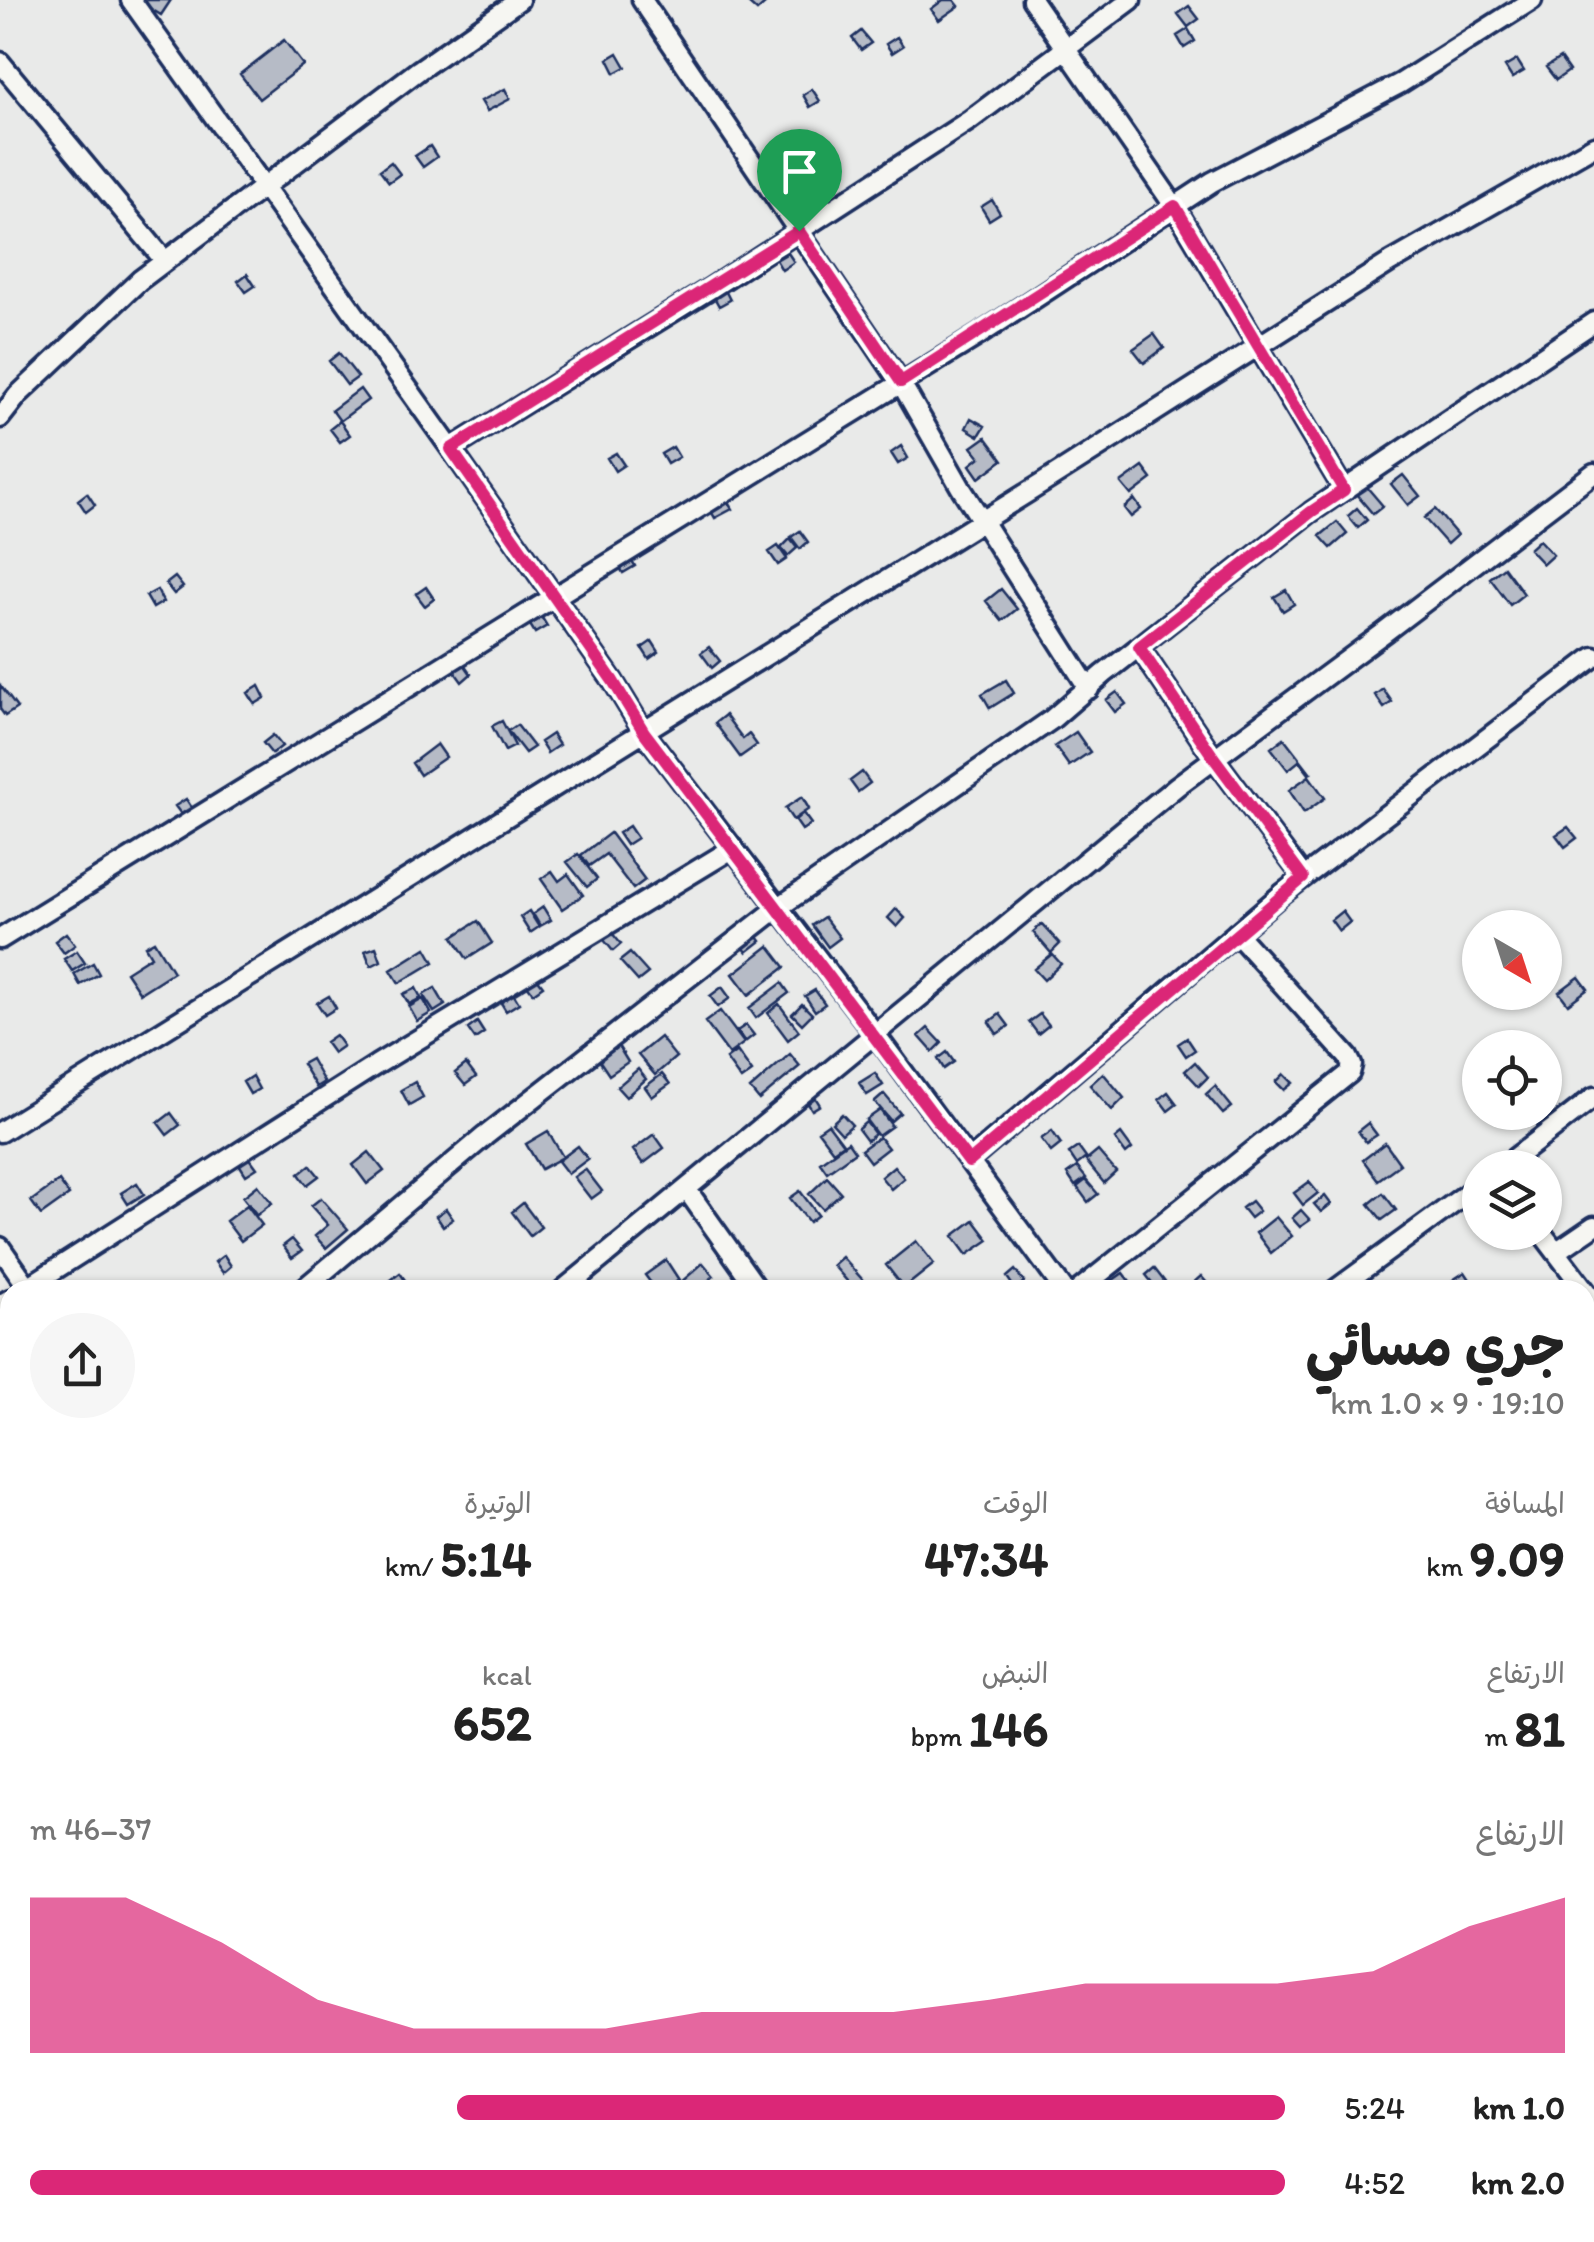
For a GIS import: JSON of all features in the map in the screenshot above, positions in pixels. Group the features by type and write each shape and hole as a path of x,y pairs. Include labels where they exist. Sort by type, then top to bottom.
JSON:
{"street":[{"path":"131,0 555,597 644,732 876,1035 1057,1280"},
{"path":"0,418 18,394 140,280 519,0"},
{"path":"642,0 901,382 982,522 1088,689"},
{"path":"1032,0 1175,206 1344,490"},
{"path":"451,449 970,120 1131,0"},
{"path":"0,939 901,382 1212,182 1401,83 1532,0"},
{"path":"0,62 165,261"},
{"path":"0,1132 982,522 1389,264 1594,146"},
{"path":"314,1280 485,1136 779,907 1052,720 1311,512 1594,322"},
{"path":"575,1280 1177,786 1594,474"},
{"path":"1139,647 1214,758 1303,878"},
{"path":"969,1162 1303,878 1594,657"},
{"path":"39,1280 376,1065 732,849"},
{"path":"1091,1280 1350,1073 1352,1064 1348,1057 1236,933"},
{"path":"1525,1150 1594,1097"},
{"path":"687,1190 751,1280"},
{"path":"1349,1280 1462,1197"},
{"path":"1577,1280 1556,1252 1594,1226"},
{"path":"0,1246 20,1280"}],"building":[{"path":"136,0 171,0 161,15"},
{"path":"943,0 954,0 959,6 939,20 931,9"},
{"path":"748,3 766,3 757,11"},
{"path":"1189,6 1199,19 1188,27 1178,14"},
{"path":"1188,29 1195,41 1184,48 1177,36"},
{"path":"861,31 871,43 861,50 852,38"},
{"path":"897,37 903,46 892,53 886,44"},
{"path":"284,40 303,65 259,99 240,74"},
{"path":"618,53 626,67 615,73 608,59"},
{"path":"1560,58 1569,71 1556,80 1546,67"},
{"path":"1517,60 1524,71 1512,78 1505,67"},
{"path":"505,89 510,99 487,111 481,101"},
{"path":"812,89 820,101 810,107 803,95"},
{"path":"430,146 437,157 423,167 415,156"},
{"path":"391,162 400,174 389,182 380,170"},
{"path":"992,200 1000,213 989,220 981,207"},
{"path":"788,253 794,262 782,270 776,260"},
{"path":"247,274 255,286 246,292 238,281"},
{"path":"725,290 730,300 719,306 714,297"},
{"path":"1154,334 1164,348 1144,363 1133,349"},
{"path":"339,353 358,377 347,385 329,361"},
{"path":"360,389 368,400 340,421 332,410"},
{"path":"971,418 985,426 979,436 966,428"},
{"path":"340,421 350,435 340,442 330,429"},
{"path":"986,437 1003,460 979,478 970,465 980,457 972,447"},
{"path":"901,446 908,458 898,464 891,453"},
{"path":"673,447 679,457 667,464 661,454"},
{"path":"616,453 624,465 615,471 607,458"},
{"path":"1143,467 1152,479 1131,495 1121,483"},
{"path":"1403,475 1420,496 1408,505 1391,484"},
{"path":"1366,486 1383,506 1373,514 1356,494"},
{"path":"87,493 95,505 86,512 78,500"},
{"path":"723,494 732,509 715,518 707,504"},
{"path":"1134,499 1141,509 1131,517 1124,508"},
{"path":"1357,508 1367,520 1358,528 1348,516"},
{"path":"1435,509 1457,535 1447,544 1424,518"},
{"path":"1337,522 1347,534 1331,548 1320,536"},
{"path":"800,531 808,542 800,549 791,537"},
{"path":"790,539 797,548 788,556 781,548"},
{"path":"1539,540 1553,555 1543,564 1529,549"},
{"path":"778,546 787,559 778,565 769,552"},
{"path":"629,555 635,566 623,573 617,563"},
{"path":"1504,567 1524,594 1510,605 1490,578"},
{"path":"175,577 183,587 174,594 166,584"},
{"path":"426,587 434,599 425,606 416,594"},
{"path":"1001,589 1017,609 1002,621 986,601"},
{"path":"157,590 163,602 153,608 146,596"},
{"path":"1286,590 1294,604 1283,611 1274,597"},
{"path":"539,613 547,626 535,633 527,620"},
{"path":"652,641 659,652 649,659 642,648"},
{"path":"709,647 720,661 712,668 701,653"},
{"path":"462,661 471,674 462,682 452,668"},
{"path":"1006,680 1014,693 990,708 982,694"},
{"path":"0,685 17,708 5,716 0,709"},
{"path":"259,686 265,698 255,704 248,693"},
{"path":"1383,689 1392,702 1384,708 1375,695"},
{"path":"1117,692 1126,704 1115,712 1106,700"},
{"path":"725,715 743,739 749,734 757,745 740,757 715,723"},
{"path":"502,721 515,746 505,751 492,726"},
{"path":"517,725 534,747 525,753 508,731"},
{"path":"1076,732 1090,752 1069,766 1055,746"},
{"path":"552,734 559,745 547,753 540,742"},
{"path":"273,735 282,746 272,754 263,743"},
{"path":"1284,738 1311,773 1299,761 1288,770 1271,748"},
{"path":"437,744 446,757 420,775 412,763"},
{"path":"862,772 870,783 858,792 850,781"},
{"path":"1309,776 1325,798 1304,813 1289,790"},
{"path":"802,797 809,809 793,820 785,808"},
{"path":"186,799 194,811 184,818 175,806"},
{"path":"803,813 811,824 802,830 795,820"},
{"path":"629,826 637,838 626,845 618,833"},
{"path":"1568,827 1577,838 1565,847 1556,835"},
{"path":"610,833 645,880 633,889 606,854 589,866 581,855"},
{"path":"578,854 597,879 587,887 567,862"},
{"path":"552,871 559,881 568,874 583,895 562,909 541,879"},
{"path":"543,907 551,920 540,926 533,914"},
{"path":"896,909 905,918 897,927 888,918"},
{"path":"529,911 539,927 530,933 520,917"},
{"path":"1342,911 1350,922 1339,931 1331,920"},
{"path":"824,917 840,938 828,947 812,925"},
{"path":"478,921 492,943 467,959 453,937"},
{"path":"1042,924 1060,944 1051,953 1033,932"},
{"path":"753,930 761,941 747,952 739,942"},
{"path":"66,933 75,945 64,953 55,941"},
{"path":"612,933 621,944 613,951 604,940"},
{"path":"154,941 173,972 140,993 126,972 151,956 145,946"},
{"path":"769,946 785,967 749,995 733,974"},
{"path":"376,947 381,961 371,966 365,951"},
{"path":"426,948 434,962 399,983 391,970"},
{"path":"77,951 85,963 72,971 64,959"},
{"path":"630,953 648,973 638,981 620,961"},
{"path":"1052,954 1061,964 1044,980 1034,969"},
{"path":"93,963 99,974 80,985 74,974"},
{"path":"534,974 543,986 533,993 524,981"},
{"path":"1579,977 1588,989 1568,1004 1562,990"},
{"path":"782,983 789,993 756,1018 749,1008"},
{"path":"722,987 730,998 718,1007 710,996"},
{"path":"416,988 421,998 409,1004 403,994"},
{"path":"435,988 445,1005 434,1012 423,995"},
{"path":"511,990 519,1003 506,1011 498,998"},
{"path":"815,990 825,1004 815,1011 805,996"},
{"path":"329,996 336,1008 325,1015 317,1003"},
{"path":"423,999 431,1013 417,1021 409,1007"},
{"path":"779,1004 799,1031 788,1040 768,1013"},
{"path":"802,1004 812,1014 802,1024 792,1014"},
{"path":"720,1011 744,1043 729,1054 705,1022"},
{"path":"1000,1014 1009,1026 997,1034 989,1022"},
{"path":"1040,1014 1049,1025 1038,1034 1029,1022"},
{"path":"477,1022 484,1033 475,1039 468,1029"},
{"path":"746,1025 754,1035 745,1042 737,1031"},
{"path":"928,1028 942,1043 933,1052 919,1036"},
{"path":"335,1035 343,1046 333,1053 325,1042"},
{"path":"660,1037 676,1057 655,1075 638,1055"},
{"path":"1187,1038 1195,1050 1186,1056 1178,1044"},
{"path":"615,1041 628,1062 609,1075 595,1054"},
{"path":"737,1051 752,1072 741,1080 726,1059"},
{"path":"947,1052 954,1062 944,1069 938,1059"},
{"path":"790,1054 800,1066 759,1100 750,1089"},
{"path":"311,1059 324,1082 316,1087 302,1064"},
{"path":"1195,1062 1208,1077 1199,1086 1185,1071"},
{"path":"466,1064 476,1077 465,1085 455,1073"},
{"path":"638,1069 646,1079 626,1097 617,1087"},
{"path":"875,1073 883,1085 867,1095 859,1083"},
{"path":"1103,1073 1124,1098 1112,1110 1090,1085"},
{"path":"662,1074 670,1084 652,1097 645,1087"},
{"path":"1284,1074 1293,1083 1284,1090 1276,1082"},
{"path":"252,1076 259,1089 250,1094 243,1082"},
{"path":"415,1082 423,1097 409,1105 401,1090"},
{"path":"1215,1086 1232,1107 1223,1114 1206,1094"},
{"path":"1168,1092 1177,1104 1168,1111 1159,1099"},
{"path":"813,1094 820,1105 812,1110 805,1099"},
{"path":"884,1094 900,1113 891,1121 875,1102"},
{"path":"880,1110 892,1126 878,1136 866,1120"},
{"path":"171,1113 180,1125 167,1135 158,1123"},
{"path":"842,1114 852,1125 842,1134 832,1123"},
{"path":"866,1122 875,1134 867,1141 858,1129"},
{"path":"1368,1123 1377,1135 1366,1142 1358,1131"},
{"path":"828,1124 843,1144 833,1151 818,1131"},
{"path":"548,1131 563,1157 541,1169 526,1144"},
{"path":"1052,1131 1061,1144 1051,1152 1041,1139"},
{"path":"654,1134 664,1148 643,1164 633,1150"},
{"path":"1121,1134 1132,1149 1126,1154 1115,1139"},
{"path":"879,1137 888,1148 870,1162 861,1150"},
{"path":"848,1142 855,1152 827,1172 820,1162"},
{"path":"1385,1143 1400,1164 1378,1180 1363,1160"},
{"path":"578,1146 588,1159 568,1174 558,1161"},
{"path":"1078,1147 1086,1158 1077,1165 1069,1153"},
{"path":"1098,1151 1116,1172 1104,1183 1086,1161"},
{"path":"369,1152 384,1171 367,1184 353,1165"},
{"path":"249,1157 257,1168 246,1175 239,1164"},
{"path":"310,1165 319,1176 307,1185 299,1174"},
{"path":"894,1166 904,1178 891,1189 881,1177"},
{"path":"1077,1167 1086,1178 1075,1186 1067,1174"},
{"path":"585,1169 602,1191 591,1199 574,1177"},
{"path":"827,1177 841,1193 823,1209 809,1194"},
{"path":"1086,1180 1098,1194 1088,1202 1077,1187"},
{"path":"59,1181 69,1195 41,1215 31,1201"},
{"path":"1309,1182 1318,1193 1303,1205 1294,1193"},
{"path":"137,1183 144,1194 128,1204 121,1193"},
{"path":"258,1185 272,1203 257,1215 243,1197"},
{"path":"800,1191 818,1215 809,1222 790,1198"},
{"path":"1383,1193 1396,1210 1382,1220 1369,1204"},
{"path":"1325,1196 1331,1204 1321,1212 1314,1204"},
{"path":"321,1198 348,1229 326,1248 315,1236 328,1225 311,1206"},
{"path":"1251,1201 1259,1211 1250,1218 1242,1208"},
{"path":"523,1203 541,1227 530,1236 512,1212"},
{"path":"247,1205 262,1225 241,1241 226,1221"},
{"path":"446,1209 453,1219 443,1226 436,1216"},
{"path":"1301,1210 1310,1220 1300,1227 1292,1218"},
{"path":"1276,1217 1292,1236 1271,1253 1256,1233"},
{"path":"974,1220 989,1240 967,1255 953,1236"},
{"path":"292,1239 302,1251 292,1258 283,1246"},
{"path":"916,1241 934,1264 914,1280 898,1280 886,1265"},
{"path":"224,1255 231,1266 223,1273 215,1262"},
{"path":"842,1257 863,1280 846,1280 833,1265"},
{"path":"666,1260 679,1280 649,1280 645,1275"},
{"path":"703,1263 714,1276 709,1280 683,1280"},
{"path":"1154,1268 1163,1280 1150,1280 1146,1275"},
{"path":"1015,1270 1022,1280 1009,1280 1007,1277"},
{"path":"1465,1272 1470,1280 1453,1280"}],"route":[{"path":"1175,206 1344,490 1139,647 1214,758 1303,878 969,1162 644,732 613,681 451,449 799,231 901,382 1175,206"}]}
